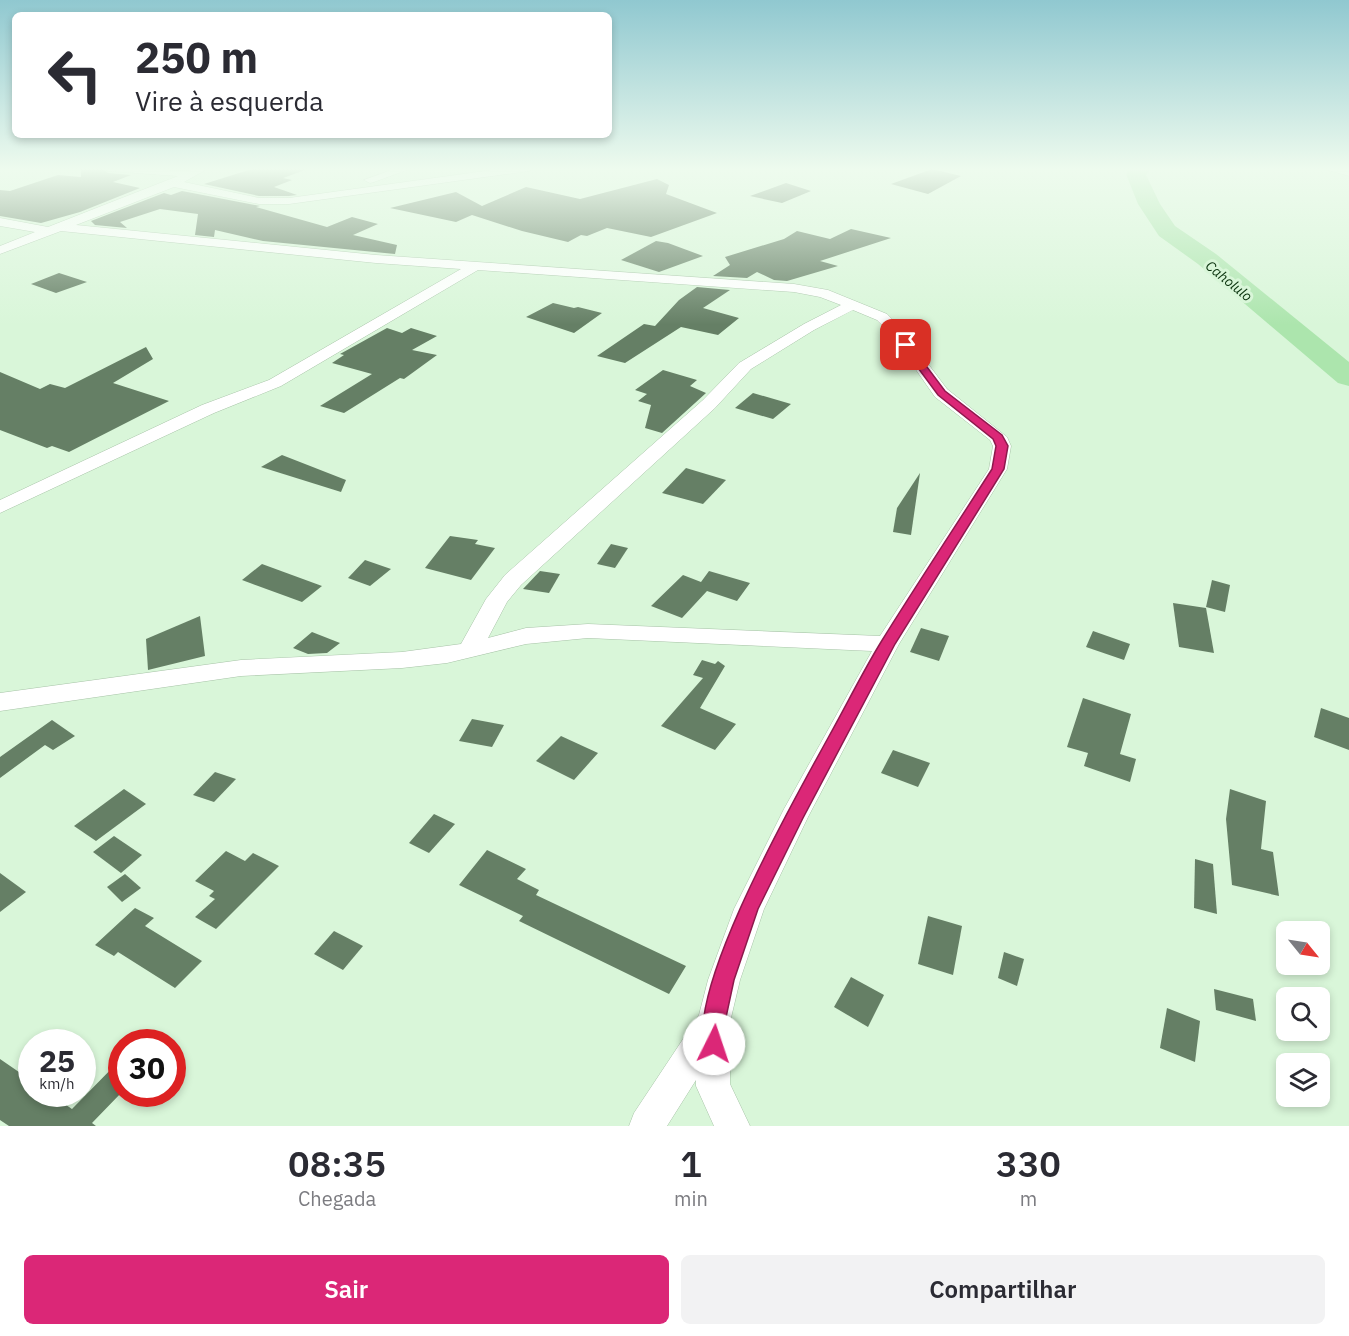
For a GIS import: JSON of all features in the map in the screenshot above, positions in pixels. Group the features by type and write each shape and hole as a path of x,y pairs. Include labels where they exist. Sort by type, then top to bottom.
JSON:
{"street":[{"path":"0,250 78,221"},
{"path":"0,222 364,257 794,288 824,293 882,317 896,331 941,393 998,437 1002,446 998,469 887,644 794,817 748,909 724,980 714,1022 713,1086 732,1126"},
{"path":"0,507 208,408 275,383 477,265"},
{"path":"470,649 497,599 513,580 709,404 745,366 829,315 854,304"},
{"path":"0,702 241,668 402,660 447,655 526,636 588,632 887,644"},
{"path":"647,1126 714,1022"}],"building":[{"path":"27,221 50,221 41,223"},
{"path":"91,221 124,221 120,222 127,228 95,225"},
{"path":"197,221 304,221 327,227 343,221 365,221 378,224 353,235 397,245 395,254 263,241 215,230 214,237 195,235"},
{"path":"489,221 696,221 651,237 607,228 587,236 581,235 568,242"},
{"path":"851,229 891,238 820,261 838,266 787,281 774,280 757,272 747,278 713,276 730,265 725,257 784,239 797,231 830,239"},
{"path":"656,241 703,256 659,272 621,260"},
{"path":"59,273 87,282 56,293 31,284"},
{"path":"697,287 730,290 703,308 739,318 718,335 681,327 625,363 597,356 644,324 655,326 679,300"},
{"path":"553,303 602,313 574,333 526,317"},
{"path":"387,328 402,333 411,328 437,336 412,350 437,355 404,379 400,378 344,413 320,406 372,374 332,363 344,355 340,354"},
{"path":"146,347 153,359 113,383 169,401 69,452 52,446 47,448 0,430 0,372 40,389 50,384 65,388"},
{"path":"663,370 697,380 690,386 706,393 662,433 645,428 651,405 638,401 647,394 635,390"},
{"path":"753,393 791,404 773,419 735,408"},
{"path":"282,455 346,480 341,492 261,467"},
{"path":"686,468 726,480 703,504 662,493"},
{"path":"920,473 911,535 893,532 897,508"},
{"path":"450,536 478,540 475,544 495,548 471,580 425,568"},
{"path":"611,544 628,548 615,568 597,564"},
{"path":"365,560 391,569 370,586 348,578"},
{"path":"262,564 322,586 302,602 242,580"},
{"path":"540,571 560,574 549,593 523,589"},
{"path":"709,571 750,583 737,601 707,591 682,618 651,606 683,575 701,582"},
{"path":"1212,580 1230,585 1225,612 1206,607"},
{"path":"1173,603 1206,608 1214,653 1179,647"},
{"path":"200,616 205,656 148,670 146,639"},
{"path":"921,628 949,636 939,661 910,652"},
{"path":"1093,631 1130,644 1124,660 1086,647"},
{"path":"312,632 340,643 327,653 308,654 293,648"},
{"path":"702,660 715,664 718,661 725,666 700,708 736,724 715,750 661,726 703,678 693,675"},
{"path":"1083,698 1131,714 1120,754 1136,759 1130,782 1084,766 1088,753 1067,747"},
{"path":"1321,708 1349,718 1349,750 1314,737"},
{"path":"472,719 504,725 492,747 459,741"},
{"path":"52,720 75,736 53,750 45,745 0,778 0,757"},
{"path":"561,736 598,753 574,780 536,761"},
{"path":"893,750 930,763 918,787 881,773"},
{"path":"215,772 236,779 214,802 193,795"},
{"path":"124,789 146,804 96,841 74,826"},
{"path":"1230,789 1266,801 1261,849 1273,852 1279,896 1232,885 1226,819"},
{"path":"434,814 455,824 429,853 409,843"},
{"path":"114,836 142,855 121,873 93,852"},
{"path":"487,850 526,869 517,879 539,890 536,895 686,966 669,994 519,921 523,916 459,885"},
{"path":"226,851 245,861 253,853 279,866 216,929 195,917 215,899 209,896 214,891 195,881"},
{"path":"1195,859 1213,864 1217,914 1194,908"},
{"path":"0,873 26,892 0,912"},
{"path":"125,874 141,888 122,902 107,887"},
{"path":"135,908 154,918 145,926 202,961 175,988 118,952 114,956 95,945"},
{"path":"928,916 962,926 953,975 918,964"},
{"path":"334,931 363,946 343,970 314,954"},
{"path":"1004,952 1024,959 1017,986 998,978"},
{"path":"851,977 884,995 868,1027 834,1007"},
{"path":"1214,989 1253,999 1256,1021 1216,1010"},
{"path":"1167,1008 1200,1021 1195,1062 1160,1048"},
{"path":"0,1059 18,1071 18,1107 69,1107 72,1109 74,1107 96,1107 96,1085 108,1072 108,1106 92,1123 96,1126 9,1126 0,1120"}],"waterway":[{"name":"Caholulo","path":"1160,221 1167,231 1207,259 1349,377"}],"route":[{"path":"714,1044 714,1022 724,980 748,909 794,817 887,644 998,469 1002,446 998,437 941,393 906,345"}]}
